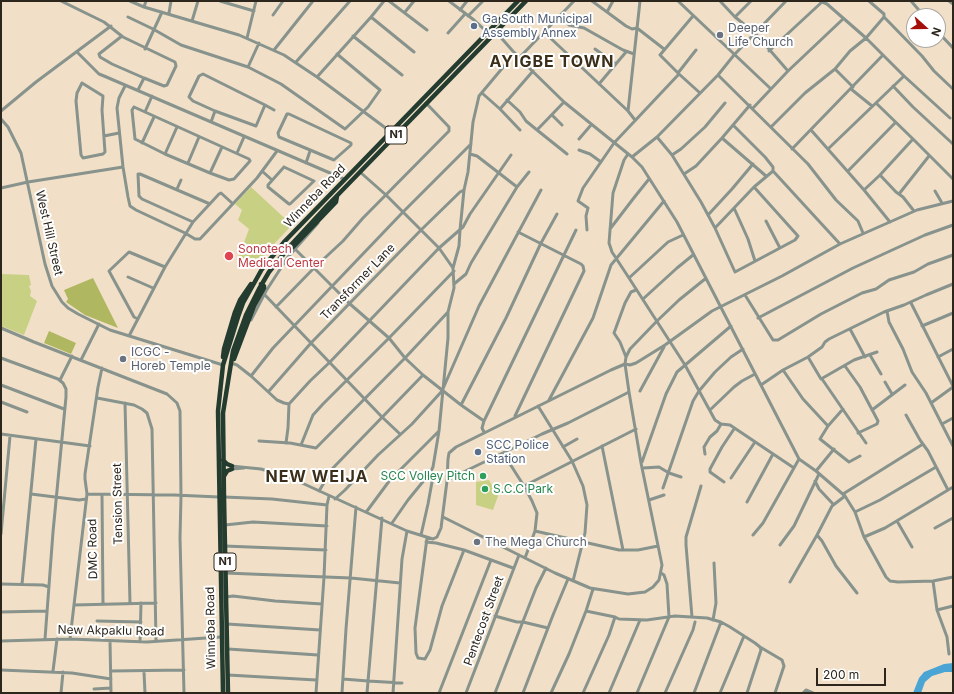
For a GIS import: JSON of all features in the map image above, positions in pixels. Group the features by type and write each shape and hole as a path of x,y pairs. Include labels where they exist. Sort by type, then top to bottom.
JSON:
{"highway":[{"name":"Winneba Road","path":"223,693 221,637 222,525 219,403 223,364 238,316 262,269 285,241 518,1"},
{"name":"Winneba Road","path":"221,497 224,476 221,468 223,460 220,432 231,362 239,333 259,289 269,272 290,246 336,196 526,1"},
{"path":"469,51 473,56"},
{"path":"422,100 424,104 422,108"},
{"path":"315,209 297,224 274,249 260,269 260,274 266,277 270,276 284,258 336,202 336,196"},
{"path":"223,364 224,349 235,312 246,290 252,282 256,281 264,286 264,288 254,306 235,358 231,362"},
{"path":"223,460 232,468 227,471 224,476"},
{"name":"Winneba Road","path":"222,525 228,649 228,693"}],"street":[{"path":"61,1 97,18 111,26 122,36 176,64 166,86 144,78 105,60 99,55 122,36"},
{"path":"130,1 144,7 247,38 274,50 317,76 391,132"},
{"path":"144,7 146,1"},
{"path":"168,13 172,1"},
{"path":"192,21 198,1"},
{"path":"220,1 254,11"},
{"path":"247,38 256,1"},
{"path":"273,15 283,1"},
{"path":"274,50 312,1"},
{"path":"296,62 350,1"},
{"path":"317,76 371,18 384,1"},
{"path":"389,1 427,30"},
{"path":"405,12 414,1"},
{"path":"449,1 488,33"},
{"path":"460,10 467,1"},
{"path":"468,16 483,1"},
{"path":"519,58 574,1"},
{"path":"592,1 626,26 632,29 637,28 664,49"},
{"path":"607,12 613,1"},
{"path":"628,112 640,1"},
{"path":"678,1 771,89"},
{"path":"720,1 735,17 755,33 769,51 788,71"},
{"path":"735,17 751,1"},
{"path":"632,157 657,137 786,1"},
{"path":"869,1 884,14 884,17 922,56 934,71 953,89"},
{"path":"949,1 953,4"},
{"path":"769,51 821,2 827,4 866,38 904,76 950,118"},
{"path":"145,49 162,12"},
{"path":"448,34 465,14"},
{"path":"561,15 569,24 584,28 626,52 634,54"},
{"path":"693,16 664,49 661,53 661,57 700,93"},
{"path":"128,17 154,29 182,45 248,67 281,84 345,129 364,111 380,90 337,54"},
{"path":"771,127 805,93 835,69 850,51 866,38 884,17"},
{"path":"371,18 414,52"},
{"path":"753,108 788,71 843,19"},
{"path":"1,111 36,82 111,26"},
{"path":"496,32 515,54 564,102 632,157 642,167 664,201 694,255 705,279 731,326 799,459 818,472 844,495 855,512 864,537 886,577 890,581 898,582 933,581 953,577"},
{"path":"544,32 635,120"},
{"path":"353,36 402,75"},
{"path":"248,67 259,43"},
{"path":"595,49 616,64"},
{"path":"588,230 586,216 588,208 578,200 583,188 614,143 679,73 696,50"},
{"path":"77,52 99,74 277,152 344,179"},
{"path":"599,84 626,52"},
{"path":"392,523 433,467 443,394 442,391 448,338 448,312 454,284 453,270 460,246 464,190 468,172 473,122 479,96 515,54"},
{"path":"792,149 883,55"},
{"path":"835,69 852,88 872,106"},
{"path":"500,109 533,71"},
{"path":"265,105 256,126 215,110 189,97 201,74 265,105 274,110"},
{"path":"718,74 808,164 836,200 858,221 863,233"},
{"path":"828,149 904,76"},
{"path":"138,90 144,78"},
{"path":"83,82 103,96 102,110 104,136 104,154 82,157 76,101 77,93 83,82"},
{"path":"125,86 119,98 117,108 123,167 128,197 132,208 199,240 262,171 277,152"},
{"path":"894,86 913,107 953,144"},
{"path":"482,93 520,130"},
{"path":"144,112 152,96"},
{"path":"507,100 520,112 526,121 567,154"},
{"path":"537,130 564,102"},
{"path":"276,307 314,268 344,242 363,218 449,131 449,127 426,103"},
{"path":"672,155 681,149 705,127 725,103"},
{"path":"876,104 953,179"},
{"path":"684,174 696,166 750,105"},
{"path":"134,107 144,112 237,153 250,161 234,179 229,180 165,154 142,143 134,137 132,110 134,107"},
{"path":"211,122 215,110"},
{"path":"287,114 351,143 351,145 334,160 310,151 278,136 287,114"},
{"path":"552,115 562,124"},
{"path":"142,143 154,117"},
{"name":"West Hill Street","path":"1,119 8,127 21,153 45,264 52,286 62,302 68,308 110,330 223,364"},
{"path":"848,171 895,123"},
{"path":"579,139 591,125"},
{"path":"733,125 765,157 773,167 773,171 840,244"},
{"path":"165,154 177,127"},
{"path":"811,130 848,171 890,222"},
{"path":"104,136 119,133"},
{"path":"188,163 199,137"},
{"path":"237,153 244,137"},
{"path":"657,137 672,155 708,215 735,272 795,240 798,236 754,187"},
{"path":"722,138 766,176"},
{"path":"864,190 913,139"},
{"path":"251,376 273,348 403,212 471,144"},
{"path":"210,173 222,147"},
{"path":"579,150 590,154 601,162"},
{"path":"306,163 310,151"},
{"path":"470,154 477,156 498,174 517,187"},
{"path":"628,154 624,160 613,193 608,243 612,252 685,365 715,420 721,424 730,425 794,468"},
{"path":"286,443 289,404 439,248 463,227 470,214 511,155"},
{"path":"899,194 929,156"},
{"path":"708,215 753,164"},
{"path":"1,188 28,182 123,167"},
{"path":"284,167 314,181 290,204 288,204 268,187 272,180 284,167"},
{"path":"262,171 272,180"},
{"path":"715,228 754,187 773,171"},
{"path":"360,172 386,195 439,248 453,270"},
{"path":"454,284 466,274 471,263 517,187 529,172"},
{"path":"193,222 142,199 140,196 138,176 140,174 210,204"},
{"path":"880,175 905,198 914,211"},
{"path":"609,230 650,179"},
{"path":"177,189 181,180"},
{"name":"Transformer Lane","path":"269,391 311,343 421,230 460,192 464,190"},
{"path":"335,498 345,490 378,454 412,424 442,391 476,313 541,190"},
{"path":"935,190 942,203"},
{"path":"129,336 153,288 185,232 217,195 221,193 232,203"},
{"path":"549,400 593,318 611,265 664,201"},
{"path":"426,540 437,537 441,528 448,459 452,450 484,432 625,364 630,365 636,363 665,346 712,311 782,276 840,244 914,211 953,201"},
{"path":"734,208 748,239 755,261"},
{"path":"461,405 506,318 540,243 557,214"},
{"path":"238,349 264,294 288,257 317,226 319,220"},
{"path":"766,221 780,248"},
{"path":"758,318 847,271 921,237 953,225"},
{"path":"484,432 482,428 484,421 576,230"},
{"path":"515,417 584,271 583,266 518,232"},
{"path":"629,278 668,242 683,235"},
{"path":"295,249 350,304 389,338 405,358 423,375 442,391 484,421"},
{"path":"138,319 134,317 109,271 128,252 165,267"},
{"path":"643,299 677,268 694,255"},
{"path":"745,295 773,340 778,340 821,314 857,296 876,289 889,280 914,272 928,264 953,255"},
{"path":"301,444 313,415 453,270"},
{"path":"128,277 153,288"},
{"path":"443,517 524,558 593,589 628,594 645,592 656,584 659,580 662,565 641,463 625,364 626,357 630,350 657,320 705,279"},
{"path":"761,386 784,370 808,357 822,347 829,339 887,311 911,303 953,284"},
{"path":"626,357 620,342 614,333 625,303 631,292 636,290"},
{"path":"264,294 382,418 400,434"},
{"path":"911,303 951,380 953,387 931,403"},
{"path":"887,311 889,322 912,372 931,403 953,446"},
{"path":"259,442 301,444 316,448 448,312"},
{"path":"922,326 953,313"},
{"path":"81,360 99,324"},
{"path":"641,463 666,394 677,372 731,326"},
{"path":"1,328 167,394 177,403 180,410 180,538 184,640 184,693"},
{"path":"850,329 865,357"},
{"path":"640,391 665,346"},
{"path":"663,488 688,411 699,391 715,372 731,357 743,349"},
{"path":"938,357 953,349"},
{"path":"822,379 854,360 877,352"},
{"path":"870,355 881,374"},
{"path":"60,380 72,356"},
{"path":"808,357 819,378 822,379 866,444"},
{"path":"1,358 60,380 66,389 46,611 45,639"},
{"path":"231,362 251,376 280,402 289,404"},
{"path":"845,366 860,387 878,423 871,428 858,433"},
{"path":"70,639 87,494 85,479 102,368"},
{"path":"784,370 803,399 828,426"},
{"path":"710,410 738,384 755,374"},
{"path":"319,491 333,468 423,375"},
{"path":"885,382 892,394"},
{"path":"1,385 64,409"},
{"path":"872,410 905,385"},
{"path":"447,480 629,392"},
{"path":"97,398 134,405 142,409 150,420 152,429 154,495 156,641"},
{"path":"1,402 27,412"},
{"name":"Tension Street","path":"126,403 130,603"},
{"path":"538,406 572,461 583,486 587,505 587,524 573,581"},
{"path":"843,409 828,426 820,439 849,462 860,456"},
{"path":"906,416 928,451 948,490"},
{"path":"942,424 953,418"},
{"path":"705,454 704,447 721,424"},
{"path":"524,486 636,429"},
{"path":"724,482 710,472 710,469 734,429"},
{"path":"367,511 390,480 439,431"},
{"path":"1,434 90,446"},
{"path":"1,534 10,436"},
{"path":"22,584 36,439"},
{"path":"563,447 577,439"},
{"path":"731,478 755,442"},
{"path":"790,582 833,504 844,495 923,444"},
{"path":"602,446 623,550"},
{"path":"780,545 794,526 815,482 818,472 834,449"},
{"path":"503,453 524,486 536,509 537,519 535,531 524,558"},
{"path":"747,502 773,454"},
{"path":"753,535 767,517 799,459"},
{"path":"643,468 656,466 681,476"},
{"path":"855,512 880,500 936,467"},
{"path":"221,468 261,469 280,474 367,511 407,531 420,535 426,540 464,550 513,568"},
{"path":"420,535 432,482 430,473"},
{"path":"815,482 819,489 833,504"},
{"path":"692,617 686,537 701,486"},
{"path":"864,537 885,528 953,487"},
{"path":"31,494 79,500 86,499"},
{"path":"87,494 272,499 327,505"},
{"name":"DMC Road","path":"102,495 104,604"},
{"path":"649,500 664,495"},
{"path":"316,693 326,550 327,505 329,496"},
{"path":"342,693 356,507"},
{"path":"367,693 382,518"},
{"path":"935,528 953,518"},
{"path":"897,521 912,547"},
{"path":"222,525 253,522 327,526"},
{"path":"394,693 400,583 407,531"},
{"path":"535,531 623,550 638,550 658,546"},
{"path":"817,535 836,566 857,593"},
{"path":"426,540 421,590 415,628 416,653 418,658 425,659 430,650 442,606 464,550"},
{"path":"224,546 326,550"},
{"name":"Pentecost Street","path":"466,693 519,555"},
{"path":"438,693 491,560"},
{"path":"713,620 716,603 714,563"},
{"path":"494,693 536,588 546,568"},
{"path":"225,573 351,578 400,583"},
{"path":"637,693 669,617 667,584 664,575 661,573"},
{"path":"523,693 568,579"},
{"path":"933,581 938,610 947,637 949,654"},
{"path":"1,584 43,585 49,587"},
{"path":"551,693 569,654 593,589"},
{"path":"226,596 322,604"},
{"path":"140,642 141,603"},
{"path":"74,605 156,603"},
{"path":"938,610 953,606"},
{"path":"1,612 46,611"},
{"path":"586,611 619,619 640,620 669,617 692,617 721,622 782,660 784,666 775,693"},
{"path":"495,616 548,628"},
{"path":"583,693 609,635 615,617"},
{"path":"609,693 640,620"},
{"path":"97,621 140,622"},
{"path":"665,693 693,630 695,622"},
{"path":"694,693 721,622"},
{"path":"227,624 320,630"},
{"path":"720,693 744,636"},
{"name":"New Akpaklu Road","path":"1,641 70,639 140,642 221,637"},
{"path":"53,671 57,639"},
{"path":"110,641 111,693"},
{"path":"747,693 760,653 760,647"},
{"path":"228,649 318,655"},
{"path":"1,670 53,671 111,679"},
{"path":"111,671 144,672 184,670"},
{"path":"60,693 63,672"},
{"path":"144,672 145,693"},
{"path":"228,675 316,680"},
{"path":"343,679 402,683"},
{"path":"94,689 111,688"},
{"path":"803,693 806,690 814,693"}],"green space":[{"path":"251,187 292,225 273,245 258,266 239,256 249,229 238,220 242,210 235,204"},
{"path":"1,274 29,275 31,285 29,286 31,291 30,296 37,301 24,335 1,326"},
{"path":"93,278 118,328 85,315 66,302 68,299 64,290"},
{"path":"49,331 76,343 71,354 44,343"},
{"name":"S.C.C Park","path":"489,480 498,496 493,510 476,505 476,482"}],"water":[{"path":"953,663 953,672 945,672 932,676 925,682 921,693 913,693 919,678 924,672 944,664"}],"place":[{"name":"Ga South Municipal Assembly Annex","path":"474,26"},
{"name":"Deeper Life Church","path":"720,35"},
{"name":"Sonotech Medical Center","path":"229,256"},
{"name":"ICGC - Horeb Temple","path":"123,359"},
{"name":"SCC Police Station","path":"478,452"},
{"name":"SCC Volley Pitch","path":"483,476"},
{"name":"S.C.C Park","path":"485,489"},
{"name":"The Mega Church","path":"477,542"}],"district":[{"name":"AYIGBE TOWN","path":"552,62"},
{"name":"NEW WEIJA","path":"317,477"}]}
